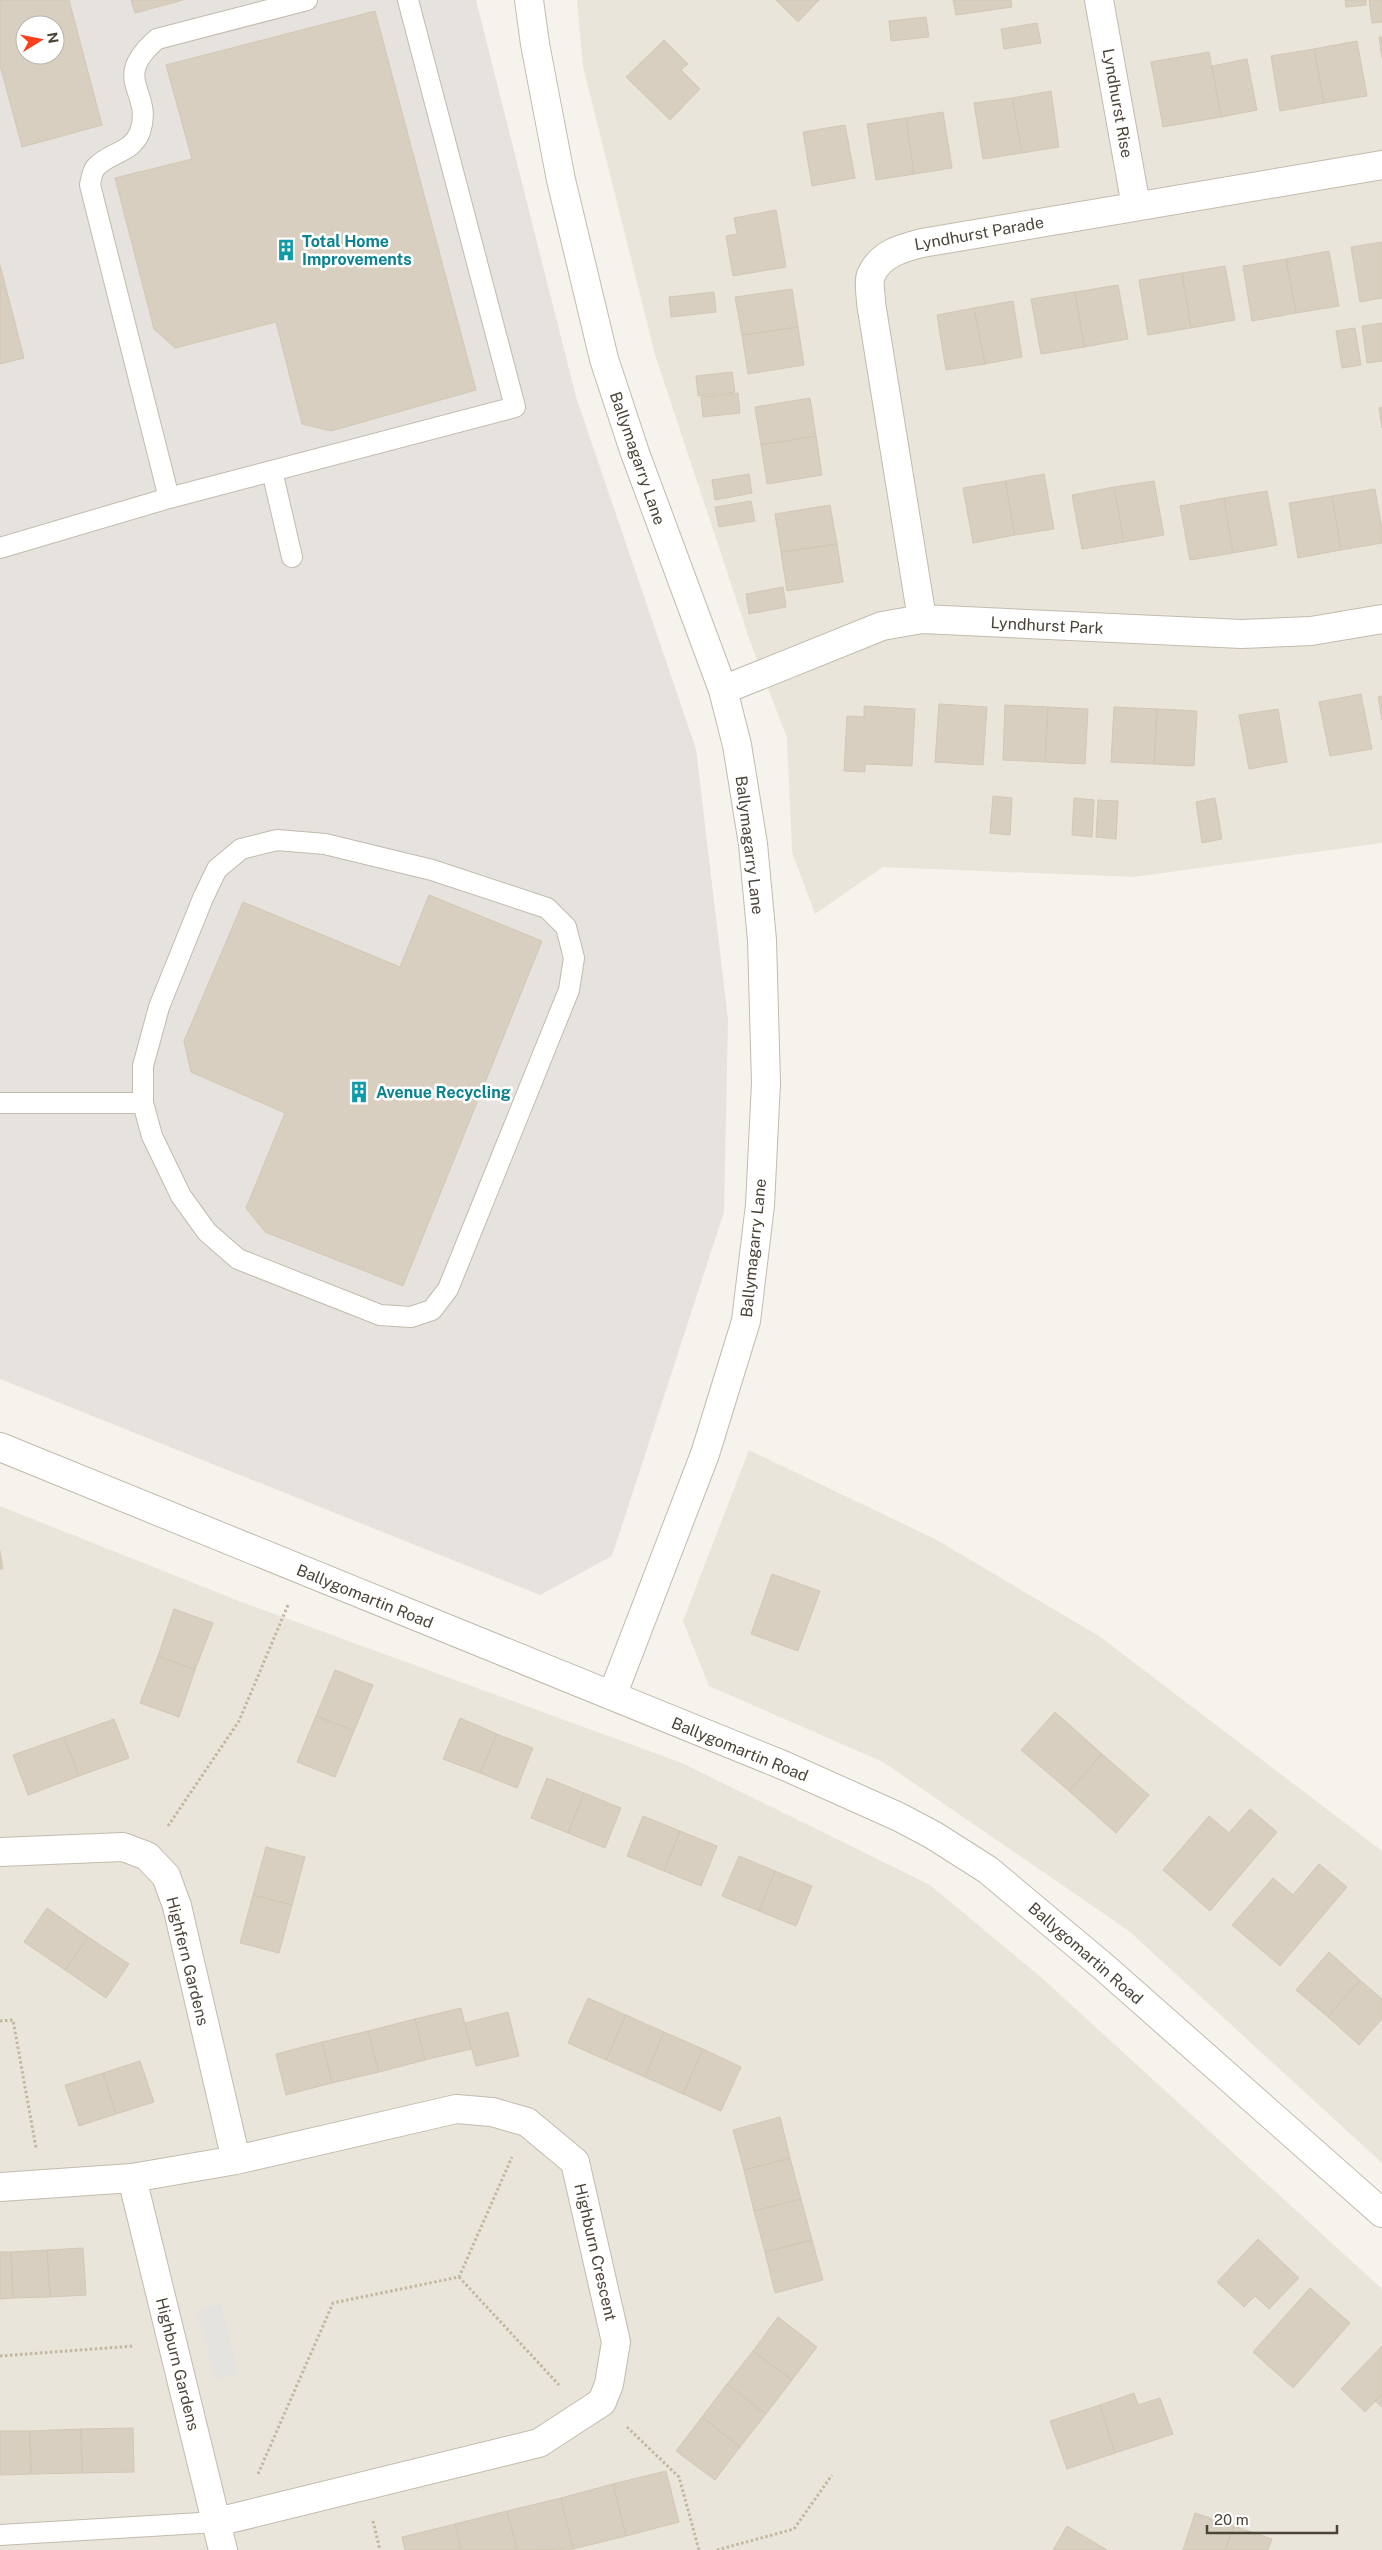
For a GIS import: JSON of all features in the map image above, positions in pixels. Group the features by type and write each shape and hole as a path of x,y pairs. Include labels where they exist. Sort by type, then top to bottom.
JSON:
{"street":[{"name":"Ballymagarry Lane","path":"529,0 535,44 561,180 604,358 636,453 723,690 737,745 753,844 762,940 766,1083 760,1205 746,1321 705,1454 612,1696"},
{"name":"Lyndhurst Rise","path":"1100,0 1136,206"},
{"name":"Lyndhurst Parade","path":"922,619 871,303 871,277 881,261 899,249 922,243 1382,165"},
{"name":"Lyndhurst Park","path":"723,690 882,626 922,619 1251,634 1311,630 1382,619"},
{"name":"Ballygomartin Road","path":"0,1447 859,1798 933,1835 988,1870 1112,1975 1382,2213"},
{"name":"Highfern Gardens","path":"0,1852 123,1847 147,1856 166,1876 177,1906 236,2160"},
{"name":"Highburn Crescent","path":"0,2187 132,2178 236,2160 456,2109 492,2112 527,2122 575,2162 616,2342 608,2384 593,2408"},
{"name":"Highburn Gardens","path":"132,2178 172,2340 228,2519 223,2550"},
{"path":"228,2519 539,2443 593,2408"}],"lane":[{"path":"169,498 90,185 95,168 110,156 127,150 139,133 143,114 132,74 142,52 157,38 307,0"},
{"path":"0,548 169,498 515,407 408,0"},
{"path":"272,471 292,557"},
{"path":"277,840 324,844 342,848 432,870 547,908 566,927 574,958 569,990 448,1289 432,1310 411,1317 380,1315 238,1259 207,1232 181,1196 152,1136 144,1103 144,1066 159,1007 217,869 241,849 277,840"},
{"path":"0,1103 144,1103"},
{"path":"0,2535 228,2519"}],"path":[{"path":"166,1828 239,1721 283,1618"},
{"path":"0,2021 12,2020 36,2149"},
{"path":"460,2277 527,2122"},
{"path":"460,2277 593,2408 679,2477 699,2550"},
{"path":"228,2519 333,2303 460,2277"},
{"path":"0,2356 122,2348 172,2340"},
{"path":"716,2550 794,2529 832,2475"}],"shaded area":[{"path":"0,0 476,0 576,397 696,749 728,1019 724,1212 612,1556 540,1595 0,1379"},
{"path":"577,0 1382,0 1382,843 1134,877 883,867 815,914 792,852 787,738 751,644 655,355 583,67"},
{"path":"749,1450 935,1539 1099,1636 1382,1851 1382,2163 1129,1931 883,1762 709,1686 683,1621"},
{"path":"0,1506 239,1601 682,1763 930,1885 1042,1978 1382,2289 1382,2550 0,2550"},
{"path":"221,2303 238,2374 215,2379 197,2309"}],"building":[{"path":"0,0 69,0 102,125 22,147 0,65"},
{"path":"131,0 183,0 135,13"},
{"path":"776,0 819,0 798,22"},
{"path":"953,0 1011,0 1012,7 956,15"},
{"path":"1345,0 1366,0 1366,5 1346,7"},
{"path":"1369,0 1382,0 1382,22 1372,23"},
{"name":"Total Home Improvements","path":"375,11 476,390 331,431 302,424 276,322 175,348 154,329 115,178 192,159 166,65"},
{"path":"926,17 929,37 891,41 889,21"},
{"path":"1037,23 1041,43 1004,49 1001,29"},
{"path":"1379,37 1382,37 1382,58"},
{"path":"664,40 688,64 681,70 700,89 670,120 626,77"},
{"path":"1357,41 1367,96 1324,103 1314,49"},
{"path":"1314,49 1324,103 1280,111 1271,56"},
{"path":"1209,52 1221,117 1163,127 1151,62"},
{"path":"1247,59 1257,110 1221,117 1212,66"},
{"path":"1051,91 1059,147 1022,153 1012,98"},
{"path":"1012,98 1022,153 983,159 974,103"},
{"path":"943,112 952,168 914,174 906,118"},
{"path":"906,118 914,174 876,180 867,124"},
{"path":"845,125 855,178 812,186 803,132"},
{"path":"776,210 786,267 733,276 726,236 737,234 734,218"},
{"path":"1382,242 1382,298 1360,302 1351,247"},
{"path":"1329,251 1339,306 1296,313 1286,259"},
{"path":"1286,259 1296,313 1252,321 1243,266"},
{"path":"0,265 24,358 0,364"},
{"path":"1225,266 1235,320 1191,328 1182,273"},
{"path":"1182,273 1191,328 1148,335 1139,280"},
{"path":"1118,285 1128,339 1084,347 1075,292"},
{"path":"792,289 798,327 742,335 735,297"},
{"path":"714,292 716,312 671,317 669,297"},
{"path":"1075,292 1084,347 1041,354 1031,299"},
{"path":"1013,301 1022,357 985,364 974,308"},
{"path":"974,308 985,364 946,370 937,315"},
{"path":"1382,323 1382,361 1367,363 1362,326"},
{"path":"798,327 804,365 748,374 742,335"},
{"path":"1355,328 1361,365 1342,368 1336,331"},
{"path":"732,372 735,392 698,396 696,376"},
{"path":"738,393 740,413 703,417 701,397"},
{"path":"810,398 816,436 761,445 755,407"},
{"path":"1382,407 1382,428 1379,408"},
{"path":"816,436 822,475 767,484 761,445"},
{"path":"749,474 752,493 715,500 712,480"},
{"path":"1044,474 1054,529 1015,535 1005,481"},
{"path":"1005,481 1015,535 973,543 963,488"},
{"path":"1154,481 1164,535 1124,542 1114,487"},
{"path":"1114,487 1124,542 1082,549 1072,495"},
{"path":"1375,489 1382,529 1382,543 1341,550 1332,496"},
{"path":"1267,491 1277,545 1233,553 1224,498"},
{"path":"1332,496 1341,550 1298,558 1289,503"},
{"path":"1224,498 1233,553 1190,560 1180,506"},
{"path":"751,501 755,521 719,527 715,507"},
{"path":"830,505 837,544 781,552 775,514"},
{"path":"837,544 843,582 787,591 781,552"},
{"path":"783,587 786,607 749,614 746,594"},
{"path":"1361,694 1372,749 1330,756 1319,702"},
{"path":"1382,696 1382,720 1378,697"},
{"path":"939,704 987,707 983,765 935,762"},
{"path":"1005,705 1048,707 1045,762 1003,760"},
{"path":"864,706 915,709 912,766 865,764 865,772 844,771 847,716 864,717"},
{"path":"1048,707 1088,709 1085,764 1045,762"},
{"path":"1114,707 1157,709 1154,764 1111,762"},
{"path":"1157,709 1197,711 1194,766 1154,764"},
{"path":"1278,709 1287,762 1249,769 1239,715"},
{"path":"993,796 1012,798 1010,835 990,833"},
{"path":"1074,798 1094,800 1092,837 1072,835"},
{"path":"1215,798 1222,839 1202,843 1196,802"},
{"path":"1098,800 1118,801 1116,839 1096,837"},
{"name":"Avenue Recycling","path":"429,895 542,941 403,1286 265,1232 246,1208 285,1113 191,1072 184,1041 243,902 400,967"},
{"path":"0,1551 3,1569 0,1569"},
{"path":"772,1574 820,1591 798,1651 751,1634"},
{"path":"174,1609 213,1623 195,1670 158,1656"},
{"path":"158,1656 195,1670 179,1717 140,1703"},
{"path":"335,1670 373,1685 354,1731 316,1716"},
{"path":"1055,1712 1102,1754 1069,1791 1021,1750"},
{"path":"316,1716 354,1731 335,1777 297,1762"},
{"path":"460,1718 497,1734 480,1773 443,1759"},
{"path":"114,1719 129,1758 79,1776 64,1737"},
{"path":"497,1734 533,1748 517,1788 480,1773"},
{"path":"64,1737 79,1776 28,1795 13,1755"},
{"path":"1102,1754 1149,1795 1116,1833 1069,1791"},
{"path":"547,1778 584,1793 568,1833 531,1818"},
{"path":"584,1793 621,1808 605,1848 568,1833"},
{"path":"1250,1809 1277,1832 1210,1911 1163,1870 1209,1816 1229,1833"},
{"path":"643,1816 680,1831 664,1871 627,1856"},
{"path":"680,1831 717,1846 701,1886 664,1871"},
{"path":"266,1847 305,1857 292,1905 253,1895"},
{"path":"739,1856 775,1871 759,1911 722,1896"},
{"path":"1319,1864 1347,1887 1280,1966 1232,1925 1273,1878 1293,1895"},
{"path":"775,1871 812,1886 796,1926 759,1911"},
{"path":"253,1895 292,1905 279,1953 240,1943"},
{"path":"47,1908 88,1937 65,1970 24,1942"},
{"path":"88,1937 129,1964 106,1998 65,1970"},
{"path":"1329,1952 1360,1980 1328,2017 1296,1990"},
{"path":"1360,1980 1382,1999 1382,2019 1359,2045 1328,2017"},
{"path":"588,1998 626,2015 606,2060 568,2043"},
{"path":"461,2008 471,2049 425,2060 415,2019"},
{"path":"508,2012 519,2056 476,2066 465,2023"},
{"path":"626,2015 664,2032 645,2077 606,2060"},
{"path":"415,2019 425,2060 379,2072 368,2031"},
{"path":"368,2031 379,2072 332,2083 322,2042"},
{"path":"664,2032 703,2049 683,2094 645,2077"},
{"path":"322,2042 332,2083 286,2095 276,2054"},
{"path":"703,2049 741,2067 721,2111 683,2094"},
{"path":"140,2061 154,2102 116,2114 103,2073"},
{"path":"103,2073 116,2114 79,2126 65,2085"},
{"path":"780,2117 790,2158 744,2170 733,2130"},
{"path":"790,2158 801,2199 754,2211 744,2170"},
{"path":"801,2199 812,2240 765,2252 754,2211"},
{"path":"1258,2239 1299,2278 1269,2309 1255,2296 1244,2307 1217,2282"},
{"path":"812,2240 823,2280 775,2293 765,2252"},
{"path":"83,2248 86,2295 50,2297 47,2250"},
{"path":"47,2250 50,2297 13,2298 11,2252"},
{"path":"0,2252 11,2252 13,2298 0,2299"},
{"path":"1310,2288 1350,2323 1293,2388 1253,2352"},
{"path":"778,2317 817,2347 792,2380 753,2351"},
{"path":"1382,2346 1382,2394 1365,2412 1341,2389"},
{"path":"753,2351 792,2380 766,2414 727,2384"},
{"path":"727,2384 766,2414 740,2447 702,2417"},
{"path":"1134,2393 1138,2405 1160,2398 1173,2434 1115,2453 1100,2405"},
{"path":"1382,2394 1382,2407 1375,2401"},
{"path":"1100,2405 1115,2453 1067,2469 1050,2421"},
{"path":"702,2417 740,2447 715,2480 676,2451"},
{"path":"133,2428 134,2472 82,2473 81,2429"},
{"path":"81,2429 82,2473 31,2474 30,2431"},
{"path":"0,2431 30,2431 31,2474 0,2475"},
{"path":"666,2471 679,2522 626,2536 613,2484"},
{"path":"613,2484 626,2536 573,2549 561,2498"},
{"path":"561,2498 573,2549 517,2550 507,2511"},
{"path":"507,2511 517,2550 461,2550 455,2524"},
{"path":"1195,2513 1234,2526 1225,2550 1183,2550"},
{"path":"455,2524 461,2550 405,2550 402,2537"},
{"path":"1067,2526 1107,2550 1053,2550"},
{"path":"1234,2526 1272,2539 1268,2550 1225,2550"}],"place":[{"name":"Total Home Improvements","path":"286,250"},
{"name":"Avenue Recycling","path":"359,1092"}]}
